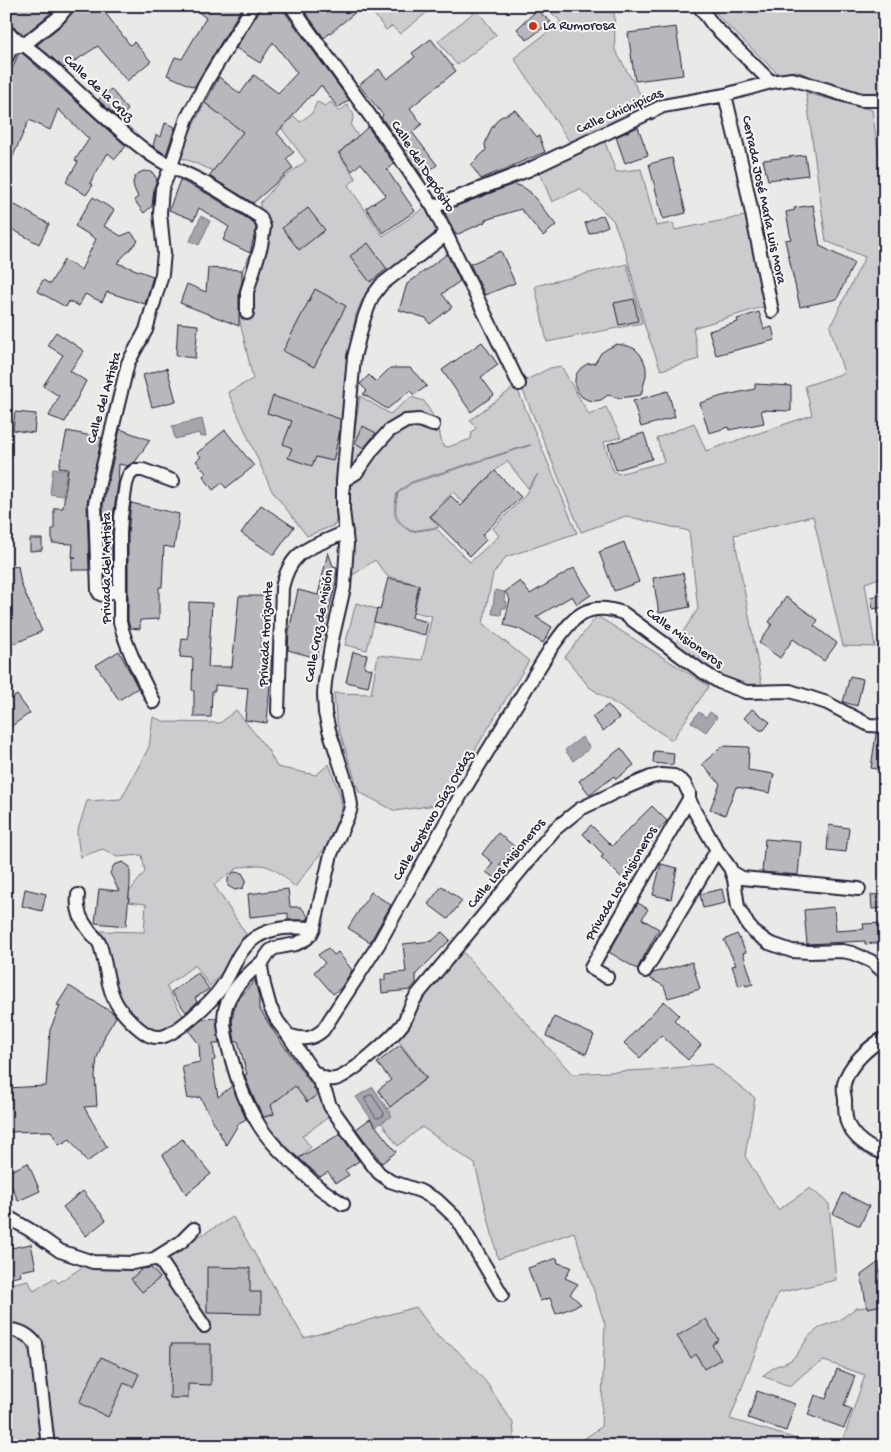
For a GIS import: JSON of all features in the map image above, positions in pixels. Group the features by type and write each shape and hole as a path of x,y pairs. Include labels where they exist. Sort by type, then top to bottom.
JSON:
{"street":[{"path":"6,59 11,48 25,44 59,17 68,6"},
{"name":"Calle del Artista","path":"120,589 103,595 98,591 95,504 103,463 128,363 146,330 162,274 164,254 160,213 162,189 187,118 209,77 252,6"},
{"name":"Calle del Depósito","path":"291,6 396,152 433,207 518,384"},
{"path":"699,6 713,25 771,82"},
{"name":"Calle de la Cruz","path":"6,32 25,44 126,136 144,150 207,184 260,217 264,227 261,246 247,292 247,313"},
{"name":"Calle Chichipicas","path":"433,207 528,170 663,106 725,95 771,82 792,79 861,100 885,100"},
{"name":"Cerrada José María Luis Mora","path":"725,95 743,170 772,311"},
{"name":"Calle Cruz de Misión","path":"314,928 331,854 348,817 351,805 348,788 329,730 325,713 324,694 332,640 344,588 347,544 343,510 343,481 354,357 364,318 372,297 381,285 438,240 445,230"},
{"path":"343,481 356,473 389,431 406,421 419,420 434,425"},
{"name":"Privada del Artista","path":"154,702 130,654 123,635 119,608 120,534 124,497 129,475 135,470 143,470 173,481"},
{"name":"Privada Horizonte","path":"278,711 282,594 285,574 300,553 346,532"},
{"name":"Calle Gustavo Díaz Ordaz","path":"288,1035 304,1039 318,1035 323,1030 378,945 462,793 551,648 568,626 581,614 596,608 610,608"},
{"name":"Calle Misioneros","path":"610,608 623,613 719,682 746,692 790,691 826,703 869,725 885,726"},
{"name":"Calle Los Misioneros","path":"312,1071 329,1079 342,1077 394,1034 404,1022 412,1004 423,988 555,829 580,809 620,790 661,774 680,779 687,788 689,799 695,812 732,872 738,907 748,925 762,938 792,951 842,951 852,953 871,961 885,973"},
{"name":"Privada Los Misioneros","path":"607,977 591,968 689,799"},
{"path":"645,971 717,850"},
{"path":"732,872 742,878 859,889"},
{"path":"78,895 76,905 79,915 100,943 111,994 122,1013 143,1032 154,1037 169,1034 201,1011 222,986 237,957 248,943 256,937 282,928 314,928 311,934 302,941 270,951 232,994 225,1011 224,1020 235,1072 245,1100 256,1122 283,1154 320,1188 343,1204"},
{"path":"263,961 264,985 270,1008 312,1071 326,1094 330,1106 367,1158 379,1173 390,1181 420,1191 437,1200 458,1220 502,1296"},
{"path":"885,1038 863,1054 849,1073 844,1084 847,1123 855,1135 866,1144 885,1153"},
{"path":"6,1216 60,1251 93,1262 132,1263 158,1258 181,1242 194,1229"},
{"path":"158,1258 204,1326"},
{"path":"6,1330 23,1332 36,1344 48,1446"}],"shaded area":[{"path":"374,6 435,6 400,34 392,26 386,30 370,9"},
{"path":"545,6 614,6 615,50 647,106 600,129 616,172 641,169 656,226 673,223 675,230 749,215 766,306 693,328 699,359 661,370 645,327 626,253 613,220 580,189 552,202 539,171 575,150 514,58 561,22"},
{"path":"711,6 885,6 885,76 882,93 865,94 833,85 796,71 778,74 720,18"},
{"path":"477,10 496,35 457,65 438,41"},
{"path":"806,93 872,110 879,156 885,156 885,576 865,583 875,647 843,646 813,516 734,535 762,686 749,686 726,679 715,673 675,644 698,609 689,531 626,516 581,532 520,383 550,368 561,366 589,415 606,407 621,437 604,442 613,470 618,474 664,462 657,438 694,423 706,451 812,415 805,386 844,373 830,327 865,257 826,241"},
{"path":"317,102 325,106 331,102 339,112 347,105 354,115 351,126 358,136 338,153 356,179 348,185 383,236 427,206 438,224 437,231 376,281 361,302 356,315 348,357 345,424 338,510 335,525 307,536 271,489 228,392 253,379 238,313 242,270 251,253 261,224 260,203 280,181 306,161 282,129 294,116 300,122 312,113"},
{"path":"205,103 243,132 214,171 180,157 183,145"},
{"path":"627,264 642,323 547,342 535,286"},
{"path":"516,386 577,533 506,557 493,574 483,624 529,661 442,804 395,811 359,792 339,730 334,693 371,694 378,655 422,660 432,616 414,612 420,585 387,576 375,560 353,575 348,509 348,472 360,396 390,414 411,397 424,401 438,424 442,445 448,447 471,439 472,432 476,428 470,420","holes":["531,445 412,483 398,493 396,506 398,519 411,531 439,527 429,516 453,492 463,503 507,461 528,488 538,474 523,498 493,528 499,536 470,562 436,528 411,532 397,520 395,516 397,493 411,482"]},
{"path":"356,603 377,609 367,650 345,645"},
{"path":"597,616 709,686 672,740 589,687 565,657"},
{"path":"236,710 268,750 277,767 316,775 329,764 340,795 342,807 328,844 295,887 270,867 259,865 239,867 214,885 246,934 221,973 210,986 195,965 166,986 184,1018 168,1031 154,1034 125,1011 110,975 100,931 144,932 146,904 129,902 129,892 145,872 142,855 117,857 103,849 80,857 77,833 87,801 121,799 149,747 153,717 166,722 220,723"},
{"path":"463,952 572,1074 664,1069 712,1064 755,1098 745,1156 778,1210 810,1188 829,1204 836,1280 778,1293 730,1419 820,1446 574,1446 601,1427 605,1324 574,1232 498,1259 475,1164 422,1127 398,1146 381,1122 387,1109 427,1078 397,1039 428,991"},
{"path":"288,1076 307,1102 320,1093 323,1105 330,1116 302,1136 311,1147 297,1160 281,1145 262,1118 274,1114 266,1091"},
{"path":"233,1217 304,1338 416,1307 438,1337 456,1349 486,1382 513,1423 515,1446 6,1446 6,1285 28,1280 34,1291 54,1278 58,1283 84,1266 154,1262"},
{"path":"883,1305 885,1308 885,1446 841,1446 865,1375 824,1361 807,1371 790,1386 762,1376 776,1366 791,1360 809,1336 822,1326 838,1321 856,1308"}],"water":[{"path":"201,216 210,221 199,245 190,241"},
{"path":"202,419 206,436 200,437 199,433 175,439 172,426"},
{"path":"53,468 67,470 63,496 50,494"},
{"path":"495,590 505,592 504,601 507,602 506,608 502,608 501,615 492,614"},
{"path":"699,712 706,717 710,712 717,717 706,732 691,722"},
{"path":"582,737 590,748 573,761 565,750"},
{"path":"373,1087 392,1116 376,1126 356,1097"}],"building":[{"path":"6,6 49,6 53,11 24,35 11,25 6,24"},
{"path":"79,6 100,6 130,45 134,42 151,61 127,81 98,46 64,68 37,45 64,23"},
{"path":"191,6 243,6 194,87 167,75 175,57 182,59 206,18"},
{"path":"261,6 283,6 284,11 349,100 338,108 321,85 311,95 277,133 294,152 286,159 293,168 253,203 209,176 243,132 205,103 219,77 240,94 254,75 278,93 297,73 273,42 260,63 236,48"},
{"path":"301,6 363,6 324,38"},
{"name":"La Rumorosa","path":"537,10 551,22 527,40 517,29"},
{"path":"676,27 683,75 635,81 628,33"},
{"path":"431,39 456,71 410,108 422,124 412,132 437,165 422,176 381,117 383,115 359,85 379,69 387,79 415,57 412,53"},
{"path":"22,53 126,146 115,159 108,153 90,183 93,185 86,195 66,182 78,162 75,160 89,139 58,109 50,130 29,120 6,172 6,77 14,65 18,54"},
{"path":"111,89 128,110 119,118 98,100"},
{"path":"515,110 537,137 539,136 545,152 481,179 471,165 486,150 485,144 491,129 499,118"},
{"path":"165,123 175,127 166,155 153,146 156,135 161,137"},
{"path":"368,127 394,164 387,170 415,211 383,233 366,208 386,195 361,163 352,171 339,153"},
{"path":"638,127 648,155 625,163 616,137"},
{"path":"805,155 808,175 768,180 763,160"},
{"path":"672,158 686,213 663,219 649,164"},
{"path":"144,171 152,172 157,179 152,206 144,213 134,200 138,197 133,182 139,173"},
{"path":"180,180 208,194 253,222 256,228 250,253 223,240 229,227 199,208 194,220 169,210"},
{"path":"514,184 530,192 556,225 543,236 521,209 485,220 485,222 456,235 444,211"},
{"path":"93,197 114,210 104,226 121,236 131,232 138,241 117,263 153,276 145,304 107,292 102,302 85,294 79,306 69,301 66,307 37,291 43,280 50,284 64,260 81,270 96,239 75,226"},
{"path":"6,200 49,224 39,244 6,226"},
{"path":"813,205 820,246 854,263 837,299 800,307 785,240 791,239 786,212 795,210 794,208"},
{"path":"308,208 325,230 299,250 282,228"},
{"path":"603,215 608,226 589,234 585,223"},
{"path":"368,243 387,269 370,282 350,256"},
{"path":"501,251 515,283 485,295 470,264"},
{"path":"447,254 460,281 442,294 452,307 430,324 426,318 399,310 407,284"},
{"path":"208,268 242,270 242,282 239,292 239,326 180,303 187,284 206,292"},
{"path":"315,289 346,306 314,367 283,351"},
{"path":"634,299 638,321 619,325 614,303"},
{"path":"759,312 764,329 772,327 775,340 716,355 709,331 738,322 737,319"},
{"path":"178,323 198,325 195,358 176,356"},
{"path":"56,332 84,351 70,371 86,381 65,422 49,416 59,396 43,386 63,355 47,345"},
{"path":"482,342 498,365 481,377 494,395 471,412 442,370"},
{"path":"617,344 635,349 644,361 646,376 641,395 620,398 608,395 601,400 595,401 582,397 575,386 577,373 587,364 595,363 601,353"},
{"path":"167,368 176,401 152,407 143,375"},
{"path":"390,368 410,368 427,386 414,395 410,391 387,409 363,394 367,391 360,384 369,375 376,382"},
{"path":"755,384 791,386 791,411 761,410 764,423 729,430 729,427 709,433 700,403 755,389"},
{"path":"668,391 675,417 641,427 633,401"},
{"path":"273,396 340,419 339,435 333,461 316,457 312,466 288,458 292,448 283,444 292,421 267,413"},
{"path":"15,412 36,414 34,433 13,430"},
{"path":"363,426 376,433 364,448 355,443"},
{"path":"120,429 150,440 135,462 127,466 119,464 113,516 112,583 106,584 103,505"},
{"path":"225,430 254,466 226,488 222,483 213,490 203,476 206,473 196,461 201,457 197,453"},
{"path":"67,431 102,438 87,503 89,570 72,570 72,558 76,557 72,557 73,544 52,543 54,508 63,508 68,469 59,467"},
{"path":"644,433 652,459 616,470 608,444"},
{"path":"495,471 521,497 482,535 486,540 470,556 430,516 451,496 461,506"},
{"path":"131,503 179,514 174,548 164,546 162,587 159,587 159,619 140,620 140,629 130,628 128,621 128,534"},
{"path":"261,505 294,527 274,555 241,533"},
{"path":"30,539 42,539 42,550 30,551"},
{"path":"624,542 639,582 614,591 599,552"},
{"path":"328,552 333,566 337,567 336,582 317,658 288,650 289,631 298,590 318,595"},
{"path":"18,566 21,584 42,631 14,644 6,628 6,568"},
{"path":"574,568 591,595 577,604 572,596 536,617 552,627 543,643 519,629 504,625 510,599 505,592 520,581 530,594"},
{"path":"683,573 690,607 659,613 653,578"},
{"path":"388,578 419,585 412,618 428,622 425,635 374,622 377,609 380,610"},
{"path":"885,594 885,607 873,609 871,597"},
{"path":"239,596 265,596 260,655 272,656 267,723 245,720 248,688 215,685 215,691 212,691 211,717 194,717 194,691 192,690 193,658 180,657 182,638 188,639 189,602 212,603 208,667 232,667"},
{"path":"786,597 818,620 814,626 837,643 824,661 793,639 780,658 759,643 772,624 769,622"},
{"path":"119,651 138,688 119,700 96,665"},
{"path":"353,652 367,655 364,667 372,669 368,687 346,682"},
{"path":"850,676 863,679 857,706 843,702"},
{"path":"17,695 30,713 6,730 6,702"},
{"path":"608,705 619,718 603,731 592,717"},
{"path":"752,709 770,722 764,730 760,730 744,718"},
{"path":"876,734 885,734 885,771 871,768"},
{"path":"723,746 749,747 748,770 774,774 770,793 736,787 725,815 710,809 720,784 702,764"},
{"path":"621,748 634,765 616,779 614,776 590,795 579,781"},
{"path":"654,751 674,753 673,765 653,763"},
{"path":"652,806 667,821 650,839 652,842 635,859 641,860 623,879 601,857 604,855 583,834 591,825 612,846"},
{"path":"829,825 849,828 846,852 827,850"},
{"path":"498,833 515,847 499,865 504,868 496,879 486,872 493,863 482,854"},
{"path":"765,839 801,842 798,875 762,872"},
{"path":"123,862 130,867 126,926 95,923 99,889 119,891 110,873 114,865"},
{"path":"661,864 677,868 671,899 653,895"},
{"path":"234,872 242,873 246,880 243,888 235,890 228,886 228,878"},
{"path":"442,886 462,901 448,919 428,904"},
{"path":"25,889 46,894 42,911 22,906"},
{"path":"288,889 290,907 301,907 308,916 308,920 288,920 288,913 250,917 248,894"},
{"path":"722,889 725,903 703,908 700,894"},
{"path":"371,892 391,905 370,942 348,928"},
{"path":"885,894 885,908 872,909 871,895"},
{"path":"638,903 648,909 642,919 659,929 637,969 609,952"},
{"path":"834,907 836,931 864,929 863,924 883,923 885,942 865,944 865,941 807,944 804,910"},
{"path":"442,932 450,940 416,974 416,983 410,990 382,993 381,980 385,980 385,974 406,972 403,944 432,941"},
{"path":"737,934 746,952 743,953 753,984 746,986 745,984 739,986 732,966 736,965 724,940"},
{"path":"328,948 334,955 338,952 352,970 341,988 333,994 314,972 325,963 318,955"},
{"path":"692,962 700,989 668,998 664,986 649,978 653,973"},
{"path":"198,973 209,989 195,998 197,1002 186,1012 171,992"},
{"path":"255,980 259,1008 313,1086 317,1095 307,1102 295,1086 271,1105 274,1114 264,1117 246,1079 245,1075 247,1074 238,1041 235,1042 232,1021 236,1002"},
{"path":"69,986 113,1013 116,1017 105,1035 97,1058 95,1076 97,1106 84,1107 107,1147 87,1162 70,1139 59,1145 51,1131 6,1132 6,1088 46,1086 50,1030 60,1006 57,1005"},
{"path":"664,1001 679,1015 674,1020 701,1045 688,1060 661,1035 640,1058 624,1043"},
{"path":"554,1017 594,1035 586,1054 546,1036"},
{"path":"216,1018 219,1044 213,1044 215,1060 212,1061 218,1097 232,1086 246,1119 239,1123 226,1145 200,1097 188,1099 182,1066 200,1062 199,1044 189,1031 203,1019"},
{"path":"400,1045 426,1078 390,1107 378,1090 391,1080 377,1063"},
{"path":"370,1119 396,1152 382,1163 356,1129"},
{"path":"340,1134 359,1161 345,1170 349,1175 336,1183 328,1172 320,1177 299,1158"},
{"path":"182,1139 211,1174 186,1194 163,1155"},
{"path":"28,1163 40,1191 18,1201 6,1173"},
{"path":"83,1191 106,1220 86,1236 63,1207"},
{"path":"843,1193 869,1206 860,1226 833,1214"},
{"path":"31,1244 36,1268 20,1271 21,1276 6,1279 6,1249"},
{"path":"557,1258 558,1263 571,1267 565,1278 578,1284 570,1294 581,1304 556,1314 550,1298 540,1301 528,1268"},
{"path":"879,1262 883,1305 867,1308 861,1275"},
{"path":"207,1267 250,1268 250,1292 261,1292 261,1314 207,1313"},
{"path":"151,1268 160,1278 142,1292 131,1279 142,1269"},
{"path":"706,1319 719,1340 712,1345 721,1359 704,1369 696,1354 691,1358 677,1336"},
{"path":"171,1344 211,1344 211,1385 188,1384 188,1398 170,1398"},
{"path":"101,1357 139,1374 133,1387 124,1383 108,1417 79,1403"},
{"path":"837,1369 855,1376 844,1406 852,1409 844,1428 808,1415 815,1395 826,1399"},
{"path":"757,1391 795,1404 786,1431 748,1418"}],"place":[{"name":"La Rumorosa","path":"533,26"}]}
